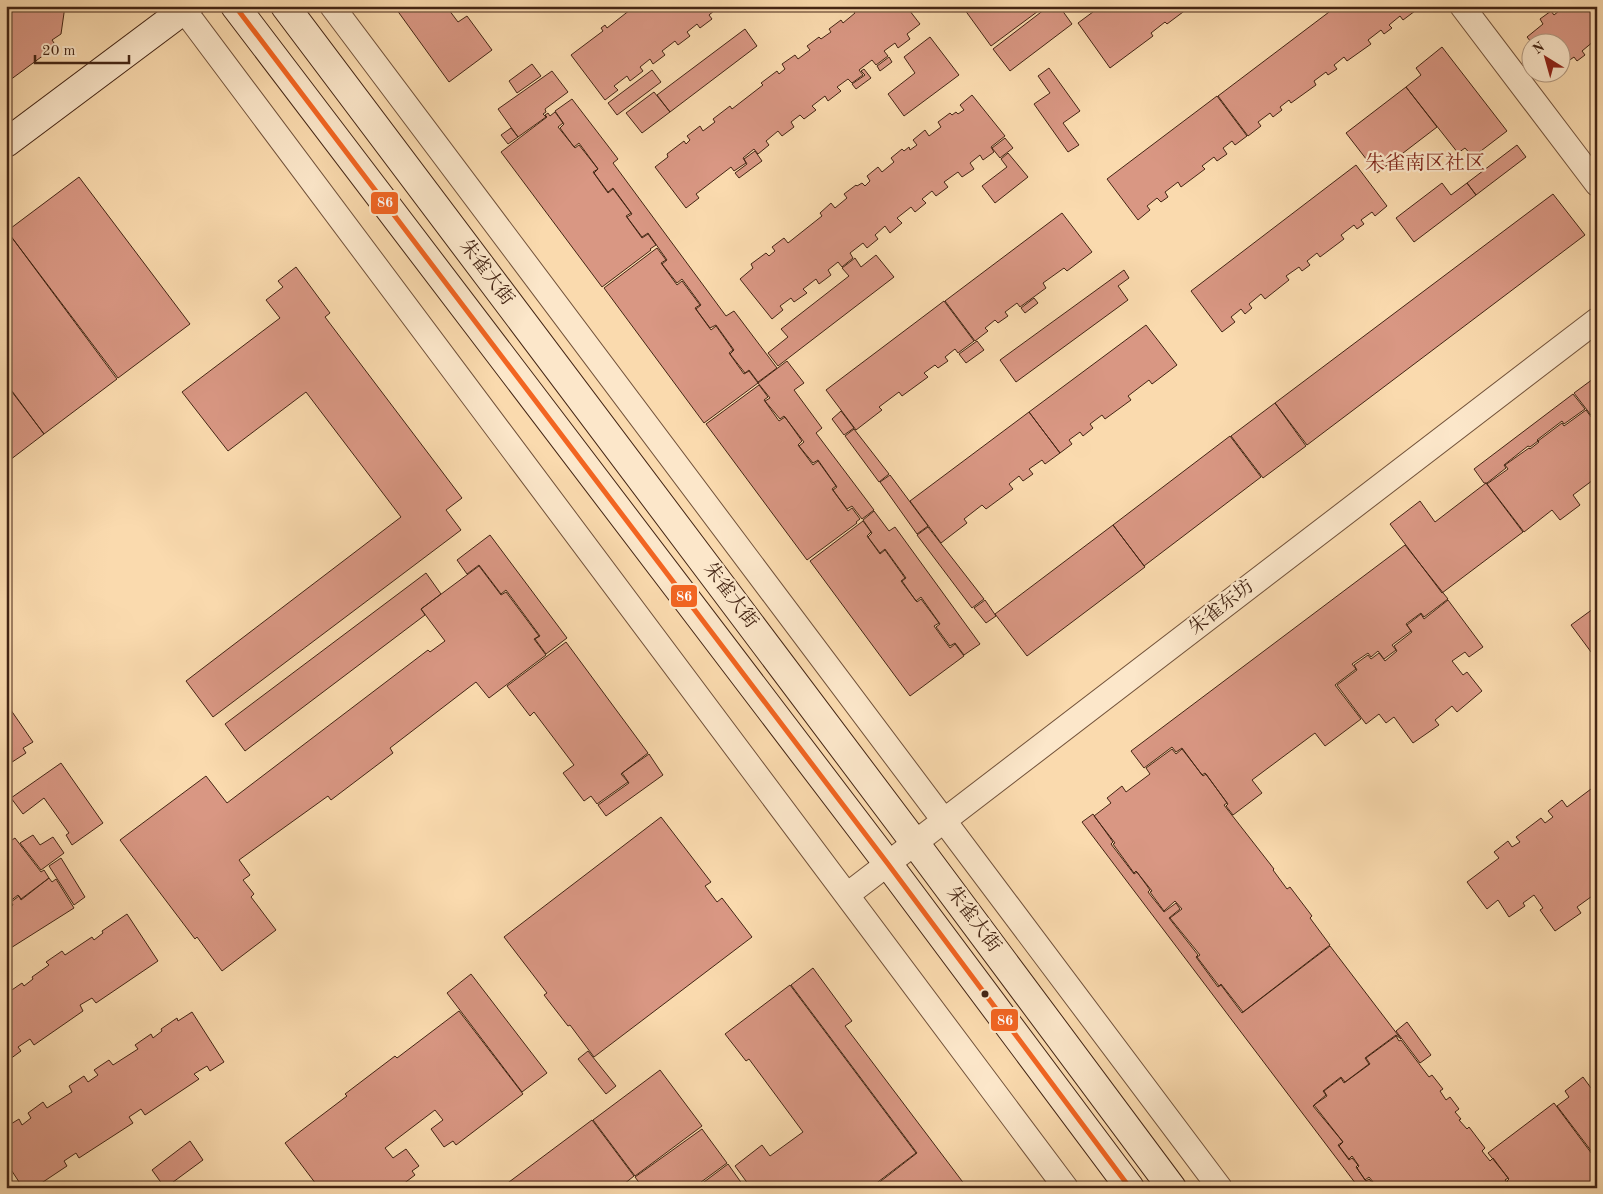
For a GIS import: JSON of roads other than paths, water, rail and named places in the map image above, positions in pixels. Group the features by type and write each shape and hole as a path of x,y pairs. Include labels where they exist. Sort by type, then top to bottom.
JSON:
{"main road":[{"name":"朱雀大街","path":"235,6 888,864 1130,1188"},
{"name":"朱雀大街","path":"285,6 915,843 1172,1188"},
{"path":"6,143 184,8"}],"street":[{"path":"332,6 1220,1188"},
{"path":"1462,6 1597,184"},
{"path":"184,8 1066,1188"},
{"name":"朱雀东坊","path":"847,895 1597,320"}],"district":[{"name":"朱雀南区社区","path":"1425,164"}]}
